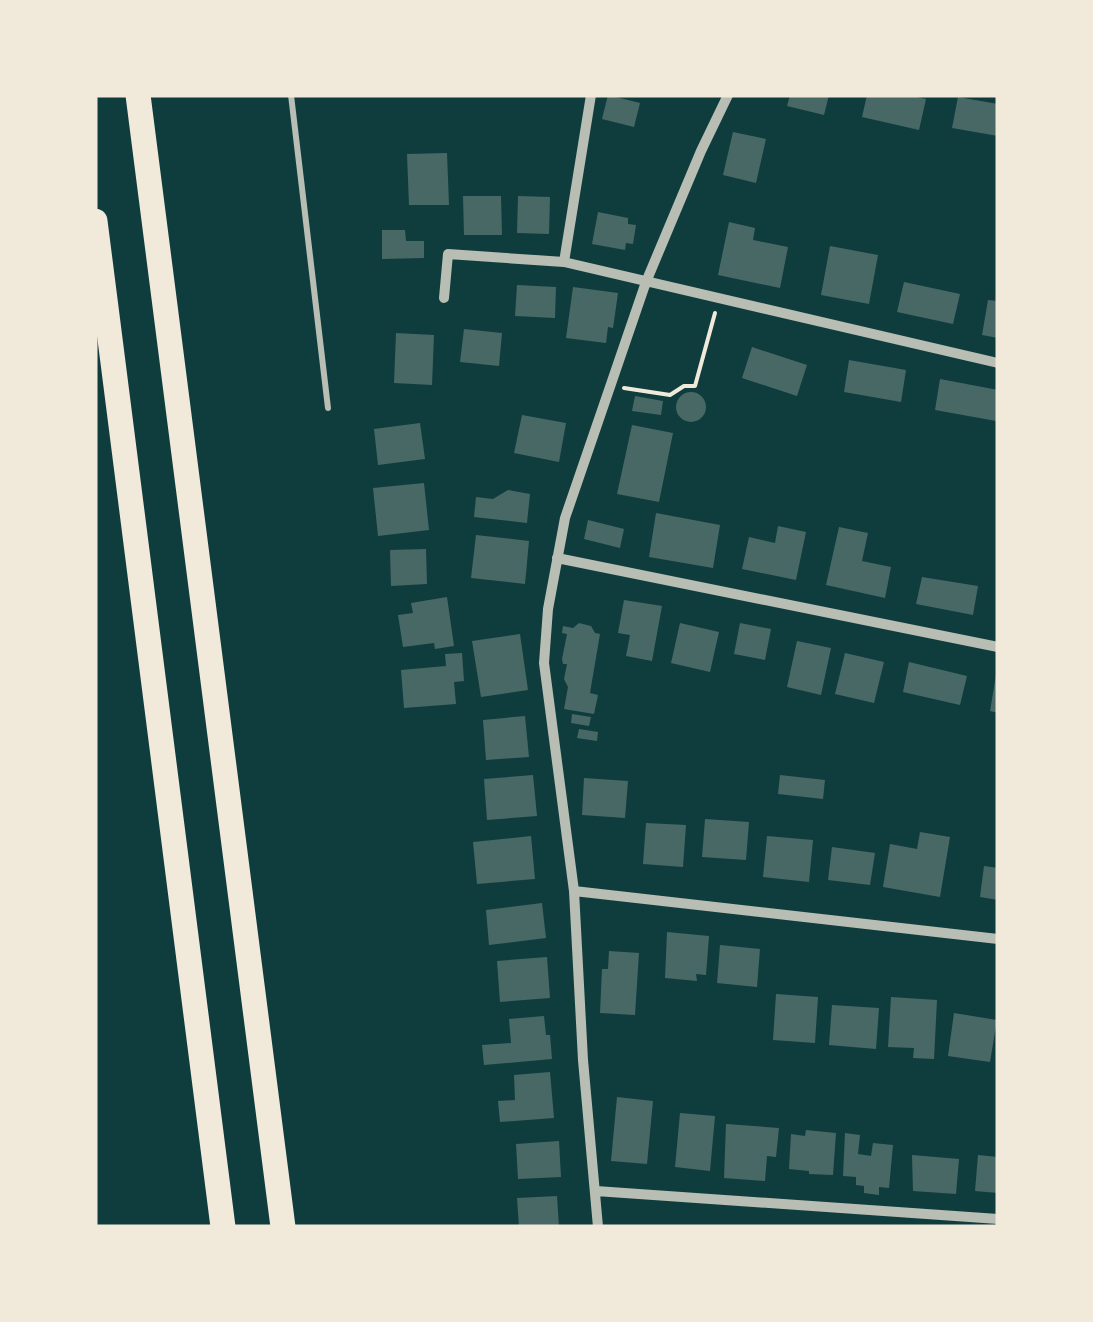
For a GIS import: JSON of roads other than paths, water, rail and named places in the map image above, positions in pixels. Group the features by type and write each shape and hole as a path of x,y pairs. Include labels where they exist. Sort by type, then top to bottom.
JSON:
{"highway":[{"path":"138,95 282,1227"},
{"path":"95,222 223,1227"}],"street":[{"path":"564,262 592,95"},
{"path":"598,1227 583,1060 574,891 544,662 548,609 564,518 646,282 728,95"},
{"path":"444,298 448,254 564,262 998,363"},
{"path":"557,558 998,647"},
{"path":"574,891 998,938"},
{"path":"596,1192 998,1219"}],"lane":[{"path":"291,95 328,408"}]}
